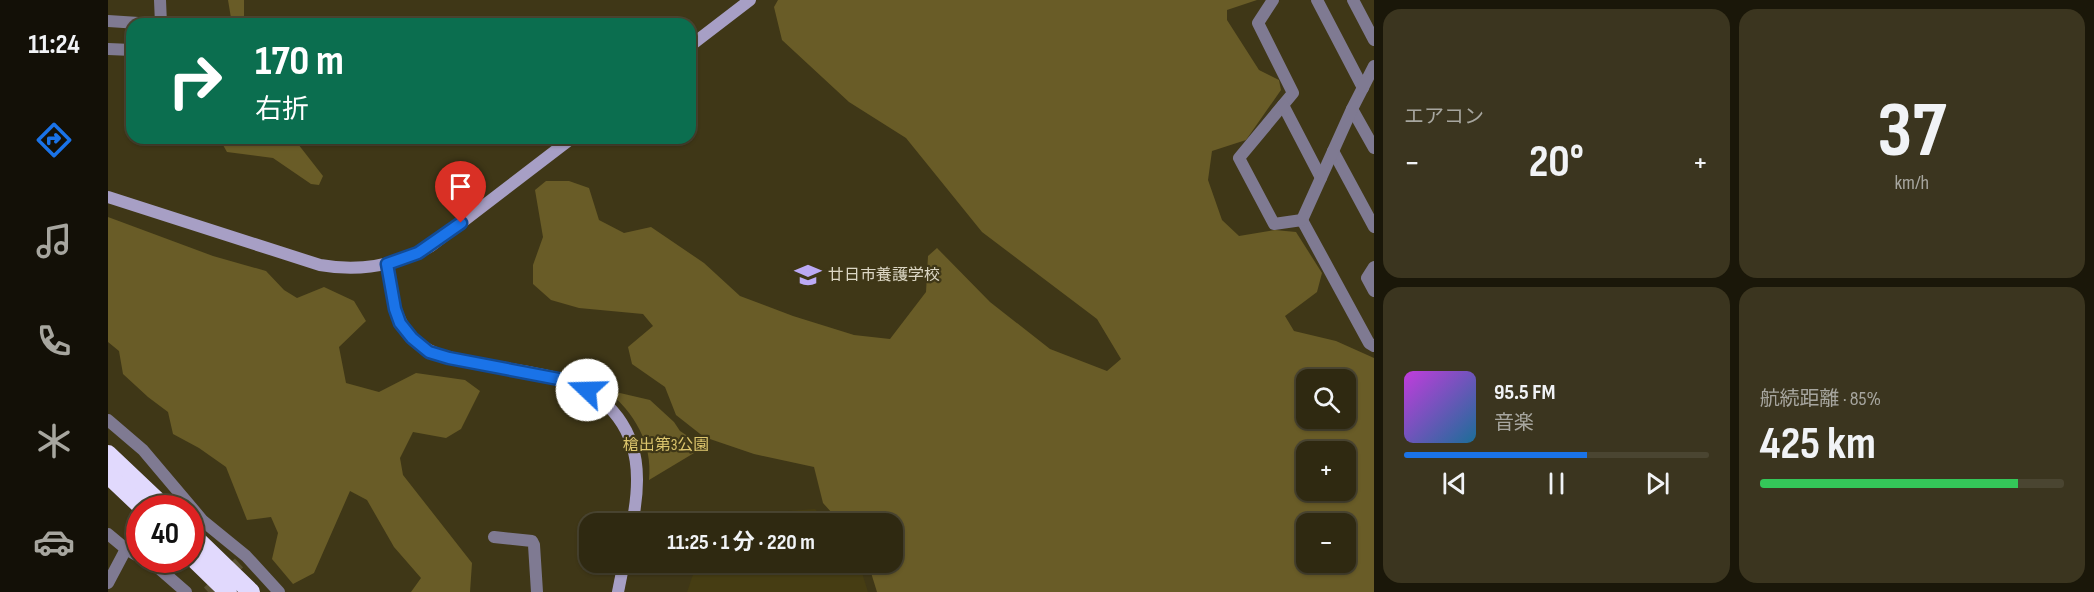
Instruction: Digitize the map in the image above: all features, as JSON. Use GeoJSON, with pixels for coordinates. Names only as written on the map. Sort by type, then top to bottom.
{"type":"FeatureCollection","features":[{"type":"Feature","properties":{"kind":"highway"},"geometry":{"type":"LineString","coordinates":[[108,454],[151,495]]}},
{"type":"Feature","properties":{"kind":"highway"},"geometry":{"type":"LineString","coordinates":[[108,475],[129,495]]}},
{"type":"Feature","properties":{"kind":"highway"},"geometry":{"type":"LineString","coordinates":[[204,547],[251,592]]}},
{"type":"Feature","properties":{"kind":"highway"},"geometry":{"type":"LineString","coordinates":[[204,569],[228,592]]}},
{"type":"Feature","properties":{"kind":"street"},"geometry":{"type":"LineString","coordinates":[[160,0],[161,18]]}},
{"type":"Feature","properties":{"kind":"street"},"geometry":{"type":"LineString","coordinates":[[696,41],[750,0]]}},
{"type":"Feature","properties":{"kind":"street"},"geometry":{"type":"LineString","coordinates":[[1273,0],[1258,23],[1293,93],[1239,158],[1274,224],[1302,220]]}},
{"type":"Feature","properties":{"kind":"street"},"geometry":{"type":"LineString","coordinates":[[1302,220],[1352,109],[1370,77],[1317,0]]}},
{"type":"Feature","properties":{"kind":"street"},"geometry":{"type":"LineString","coordinates":[[1353,0],[1374,40]]}},
{"type":"Feature","properties":{"kind":"street"},"geometry":{"type":"LineString","coordinates":[[108,21],[126,22]]}},
{"type":"Feature","properties":{"kind":"street"},"geometry":{"type":"LineString","coordinates":[[108,49],[126,50]]}},
{"type":"Feature","properties":{"kind":"street"},"geometry":{"type":"LineString","coordinates":[[1283,105],[1321,177]]}},
{"type":"Feature","properties":{"kind":"street"},"geometry":{"type":"LineString","coordinates":[[1352,109],[1374,148]]}},
{"type":"Feature","properties":{"kind":"street"},"geometry":{"type":"LineString","coordinates":[[108,197],[320,265],[348,268],[387,264],[405,259],[431,246],[564,144]]}},
{"type":"Feature","properties":{"kind":"street"},"geometry":{"type":"LineString","coordinates":[[1333,151],[1374,227]]}},
{"type":"Feature","properties":{"kind":"street"},"geometry":{"type":"LineString","coordinates":[[1302,220],[1369,343],[1374,346]]}},
{"type":"Feature","properties":{"kind":"street"},"geometry":{"type":"LineString","coordinates":[[387,264],[395,309],[400,323],[412,338],[429,352],[449,358],[569,381],[602,400],[617,415],[634,448],[638,465],[634,513]]}},
{"type":"Feature","properties":{"kind":"street"},"geometry":{"type":"LineString","coordinates":[[1374,267],[1367,278],[1374,291]]}},
{"type":"Feature","properties":{"kind":"street"},"geometry":{"type":"LineString","coordinates":[[108,420],[143,450],[203,521],[279,592]]}},
{"type":"Feature","properties":{"kind":"street"},"geometry":{"type":"LineString","coordinates":[[108,534],[126,549],[108,583]]}},
{"type":"Feature","properties":{"kind":"street"},"geometry":{"type":"LineString","coordinates":[[494,537],[532,541],[537,592]]}},
{"type":"Feature","properties":{"kind":"street"},"geometry":{"type":"LineString","coordinates":[[164,573],[186,592]]}},
{"type":"Feature","properties":{"kind":"street"},"geometry":{"type":"LineString","coordinates":[[618,592],[622,573]]}},
{"type":"Feature","properties":{"kind":"shaded area"},"geometry":{"type":"Polygon","coordinates":[[[815,509],[819,513],[761,513],[815,509]]]}},
{"type":"Feature","properties":{"kind":"shaded area"},"geometry":{"type":"Polygon","coordinates":[[[694,573],[862,573],[868,592],[687,592],[694,573]]]}},
{"type":"Feature","properties":{"kind":"green space"},"geometry":{"type":"Polygon","coordinates":[[[228,0],[244,0],[244,18],[231,18],[228,0]]]}},
{"type":"Feature","properties":{"kind":"green space"},"geometry":{"type":"Polygon","coordinates":[[[778,0],[1257,0],[1227,10],[1227,20],[1259,70],[1279,80],[1281,90],[1246,140],[1212,151],[1208,180],[1222,220],[1239,236],[1275,230],[1296,232],[1322,273],[1317,292],[1285,316],[1294,331],[1336,341],[1374,358],[1374,592],[877,592],[871,573],[903,573],[903,513],[832,513],[823,503],[814,467],[754,454],[704,437],[676,415],[665,387],[632,364],[628,347],[653,326],[643,314],[579,308],[551,300],[533,284],[533,265],[543,237],[535,190],[546,181],[569,181],[589,188],[599,220],[624,233],[651,227],[704,263],[740,296],[793,316],[854,335],[890,339],[926,292],[928,256],[937,248],[990,302],[1050,349],[1107,371],[1121,359],[1097,319],[982,232],[906,138],[849,102],[782,40],[774,7],[778,0]]]}},
{"type":"Feature","properties":{"kind":"green space"},"geometry":{"type":"Polygon","coordinates":[[[222,144],[298,144],[323,176],[319,185],[311,184],[273,158],[227,152],[222,144]]]}},
{"type":"Feature","properties":{"kind":"green space"},"geometry":{"type":"Polygon","coordinates":[[[108,217],[213,256],[266,271],[284,290],[297,298],[324,287],[354,301],[366,321],[339,347],[346,383],[379,392],[416,373],[465,380],[480,391],[461,429],[446,438],[413,432],[400,458],[403,475],[472,563],[470,592],[411,592],[421,578],[394,547],[367,500],[350,491],[314,573],[293,584],[272,559],[278,533],[271,517],[247,520],[226,467],[199,448],[173,434],[168,412],[123,374],[119,351],[108,342],[108,217]]]}},
{"type":"Feature","properties":{"kind":"green space","name":"槍出第3公園"},"geometry":{"type":"Polygon","coordinates":[[[607,390],[650,400],[674,422],[680,431],[704,447],[649,480],[648,454],[640,430],[626,409],[607,390]]]}},
{"type":"Feature","properties":{"kind":"tunnel"},"geometry":{"type":"LineString","coordinates":[[208,592],[239,563]]}},
{"type":"Feature","properties":{"kind":"place","name":"廿日市養護学校"},"geometry":{"type":"Point","coordinates":[808,275]}},
{"type":"Feature","properties":{"kind":"route"},"geometry":{"type":"LineString","coordinates":[[461,223],[431,246],[405,259],[387,264],[390,289],[400,323],[412,338],[429,352],[449,358],[569,381],[587,390]]}}]}
